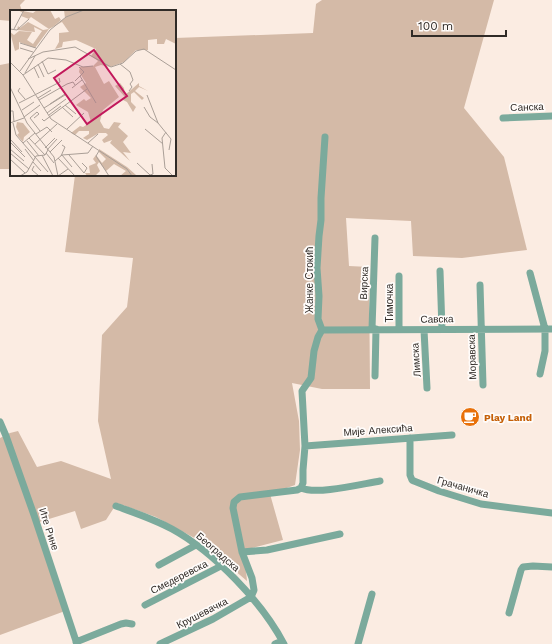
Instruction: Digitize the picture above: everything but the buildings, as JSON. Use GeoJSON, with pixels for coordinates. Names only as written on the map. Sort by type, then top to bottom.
{"type":"FeatureCollection","features":[{"type":"Feature","properties":{"kind":"street","name":"Санска"},"geometry":{"type":"LineString","coordinates":[[502,118],[552,116]]}},
{"type":"Feature","properties":{"kind":"street","name":"Жанке Стокић"},"geometry":{"type":"LineString","coordinates":[[322,330],[318,319],[319,292],[317,268],[321,220],[324,137]]}},
{"type":"Feature","properties":{"kind":"street","name":"Вирска"},"geometry":{"type":"LineString","coordinates":[[375,238],[375,376]]}},
{"type":"Feature","properties":{"kind":"street"},"geometry":{"type":"LineString","coordinates":[[440,271],[442,329]]}},
{"type":"Feature","properties":{"kind":"street"},"geometry":{"type":"LineString","coordinates":[[530,273],[549,329],[540,374]]}},
{"type":"Feature","properties":{"kind":"street","name":"Тимочка"},"geometry":{"type":"LineString","coordinates":[[399,329],[400,276]]}},
{"type":"Feature","properties":{"kind":"street","name":"Моравска"},"geometry":{"type":"LineString","coordinates":[[480,285],[483,385]]}},
{"type":"Feature","properties":{"kind":"street","name":"Савска"},"geometry":{"type":"LineString","coordinates":[[322,330],[549,329]]}},
{"type":"Feature","properties":{"kind":"street"},"geometry":{"type":"LineString","coordinates":[[301,488],[303,483],[302,470],[305,446],[302,391],[311,378],[314,351],[322,330]]}},
{"type":"Feature","properties":{"kind":"street","name":"Лимска"},"geometry":{"type":"LineString","coordinates":[[424,330],[428,388]]}},
{"type":"Feature","properties":{"kind":"street","name":"Ите Рине"},"geometry":{"type":"LineString","coordinates":[[0,422],[34,515],[76,643]]}},
{"type":"Feature","properties":{"kind":"street","name":"Мије Алексића"},"geometry":{"type":"LineString","coordinates":[[305,446],[452,435]]}},
{"type":"Feature","properties":{"kind":"street","name":"Грачаничка"},"geometry":{"type":"LineString","coordinates":[[410,438],[410,475],[414,481],[439,491],[481,504],[552,513]]}},
{"type":"Feature","properties":{"kind":"street"},"geometry":{"type":"LineString","coordinates":[[251,597],[254,592],[253,584],[242,552],[233,508],[236,500],[240,497],[297,490],[301,488],[306,490],[332,489],[380,481]]}},
{"type":"Feature","properties":{"kind":"street","name":"Београдска"},"geometry":{"type":"LineString","coordinates":[[116,506],[156,521],[182,535],[196,545],[221,566],[251,597],[276,630],[283,642]]}},
{"type":"Feature","properties":{"kind":"street"},"geometry":{"type":"LineString","coordinates":[[242,552],[267,550],[340,534]]}},
{"type":"Feature","properties":{"kind":"street"},"geometry":{"type":"LineString","coordinates":[[159,565],[196,545]]}},
{"type":"Feature","properties":{"kind":"street","name":"Смедеревска"},"geometry":{"type":"LineString","coordinates":[[145,605],[221,566]]}},
{"type":"Feature","properties":{"kind":"street"},"geometry":{"type":"LineString","coordinates":[[509,613],[523,567],[552,567]]}},
{"type":"Feature","properties":{"kind":"street"},"geometry":{"type":"LineString","coordinates":[[358,644],[372,594]]}},
{"type":"Feature","properties":{"kind":"street","name":"Крушевачка"},"geometry":{"type":"LineString","coordinates":[[160,644],[213,619],[251,597]]}},
{"type":"Feature","properties":{"kind":"street"},"geometry":{"type":"LineString","coordinates":[[76,643],[121,624],[132,624]]}},
{"type":"Feature","properties":{"kind":"street"},"geometry":{"type":"LineString","coordinates":[[275,644],[283,642]]}},
{"type":"Feature","properties":{"kind":"shaded area"},"geometry":{"type":"Polygon","coordinates":[[[0,0],[25,0],[20,5],[22,10],[10,10],[10,21],[0,20],[0,0]]]}},
{"type":"Feature","properties":{"kind":"shaded area"},"geometry":{"type":"Polygon","coordinates":[[[322,0],[494,0],[464,108],[504,157],[527,250],[462,258],[413,256],[411,221],[346,218],[349,266],[369,267],[370,389],[322,389],[292,383],[299,421],[300,450],[295,485],[270,494],[283,540],[244,550],[247,581],[200,541],[156,517],[117,503],[106,520],[81,529],[75,511],[36,523],[65,611],[0,635],[0,438],[18,431],[37,467],[61,461],[111,479],[98,421],[102,335],[127,307],[133,258],[65,252],[75,176],[176,176],[176,38],[313,33],[316,4],[322,0]]]}},
{"type":"Feature","properties":{"kind":"shaded area"},"geometry":{"type":"Polygon","coordinates":[[[10,63],[10,169],[0,169],[0,65],[10,63]]]}},
{"type":"Feature","properties":{"kind":"place","name":"Play Land"},"geometry":{"type":"Point","coordinates":[470,417]}}]}
